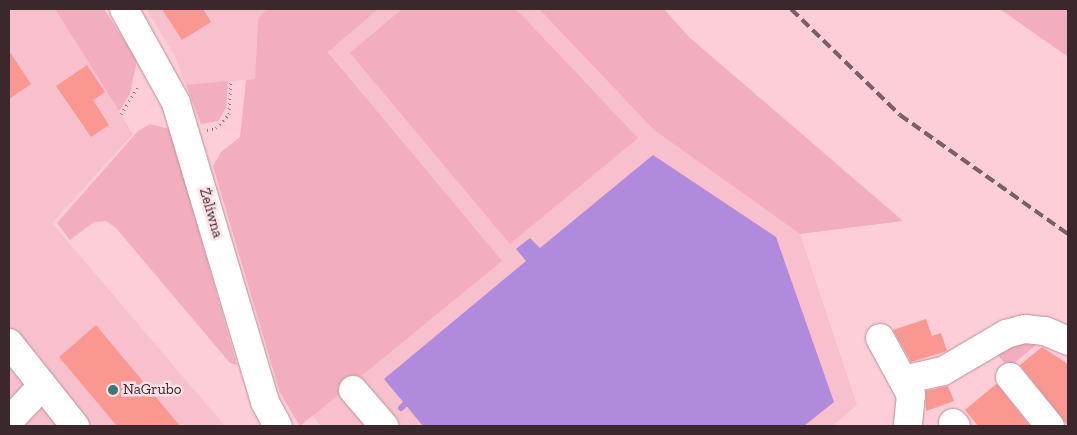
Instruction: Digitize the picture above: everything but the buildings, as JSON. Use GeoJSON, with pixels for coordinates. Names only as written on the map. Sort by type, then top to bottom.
{"type":"FeatureCollection","features":[{"type":"Feature","properties":{"kind":"street","name":"Żeliwna"},"geometry":{"type":"LineString","coordinates":[[124,9],[176,103],[265,402],[278,426]]}},
{"type":"Feature","properties":{"kind":"street"},"geometry":{"type":"LineString","coordinates":[[903,380],[944,370],[1006,334],[1025,329],[1045,331],[1068,341]]}},
{"type":"Feature","properties":{"kind":"street"},"geometry":{"type":"LineString","coordinates":[[880,338],[903,380],[912,406],[908,426]]}},
{"type":"Feature","properties":{"kind":"street"},"geometry":{"type":"LineString","coordinates":[[9,343],[38,376],[41,387],[75,426]]}},
{"type":"Feature","properties":{"kind":"street"},"geometry":{"type":"LineString","coordinates":[[1010,377],[1050,426]]}},
{"type":"Feature","properties":{"kind":"street"},"geometry":{"type":"LineString","coordinates":[[9,421],[41,387]]}},
{"type":"Feature","properties":{"kind":"street"},"geometry":{"type":"LineString","coordinates":[[353,390],[384,426]]}},
{"type":"Feature","properties":{"kind":"shaded area"},"geometry":{"type":"Polygon","coordinates":[[[9,9],[55,9],[133,134],[52,223],[225,426],[9,426],[9,9]]]}},
{"type":"Feature","properties":{"kind":"shaded area"},"geometry":{"type":"Polygon","coordinates":[[[55,9],[104,9],[137,60],[130,94],[119,111],[55,9]]]}},
{"type":"Feature","properties":{"kind":"shaded area"},"geometry":{"type":"Polygon","coordinates":[[[146,9],[267,9],[258,18],[255,79],[186,85],[175,56],[146,9]]]}},
{"type":"Feature","properties":{"kind":"shaded area"},"geometry":{"type":"Polygon","coordinates":[[[267,9],[378,9],[328,52],[502,261],[300,426],[280,393],[213,166],[221,152],[240,137],[246,80],[255,79],[258,18],[267,9]]]}},
{"type":"Feature","properties":{"kind":"shaded area"},"geometry":{"type":"Polygon","coordinates":[[[378,9],[539,9],[654,130],[800,234],[857,405],[832,426],[321,426],[312,415],[501,261],[328,51],[378,9]]]}},
{"type":"Feature","properties":{"kind":"shaded area"},"geometry":{"type":"Polygon","coordinates":[[[402,9],[516,9],[638,138],[510,244],[350,53],[402,9]]]}},
{"type":"Feature","properties":{"kind":"shaded area"},"geometry":{"type":"Polygon","coordinates":[[[539,9],[664,9],[689,37],[903,221],[800,234],[654,130],[539,9]]]}},
{"type":"Feature","properties":{"kind":"shaded area"},"geometry":{"type":"Polygon","coordinates":[[[1000,9],[1068,9],[1068,57],[1000,9]]]}},
{"type":"Feature","properties":{"kind":"shaded area"},"geometry":{"type":"Polygon","coordinates":[[[228,81],[226,108],[218,121],[201,124],[186,85],[228,81]]]}},
{"type":"Feature","properties":{"kind":"shaded area"},"geometry":{"type":"Polygon","coordinates":[[[150,124],[170,129],[237,365],[230,363],[116,228],[106,221],[94,222],[70,240],[57,223],[138,131],[150,124]]]}},
{"type":"Feature","properties":{"kind":"shaded area"},"geometry":{"type":"Polygon","coordinates":[[[653,155],[776,237],[834,402],[804,426],[423,426],[384,379],[526,261],[516,249],[530,238],[540,248],[653,155]]]}},
{"type":"Feature","properties":{"kind":"shaded area"},"geometry":{"type":"Polygon","coordinates":[[[1046,337],[1008,368],[992,347],[1046,337]]]}},
{"type":"Feature","properties":{"kind":"waterway"},"geometry":{"type":"LineString","coordinates":[[401,408],[405,404]]}},
{"type":"Feature","properties":{"kind":"railway"},"geometry":{"type":"LineString","coordinates":[[791,9],[900,115],[1068,234]]}},
{"type":"Feature","properties":{"kind":"place","name":"NaGrubo"},"geometry":{"type":"Point","coordinates":[113,390]}}]}
